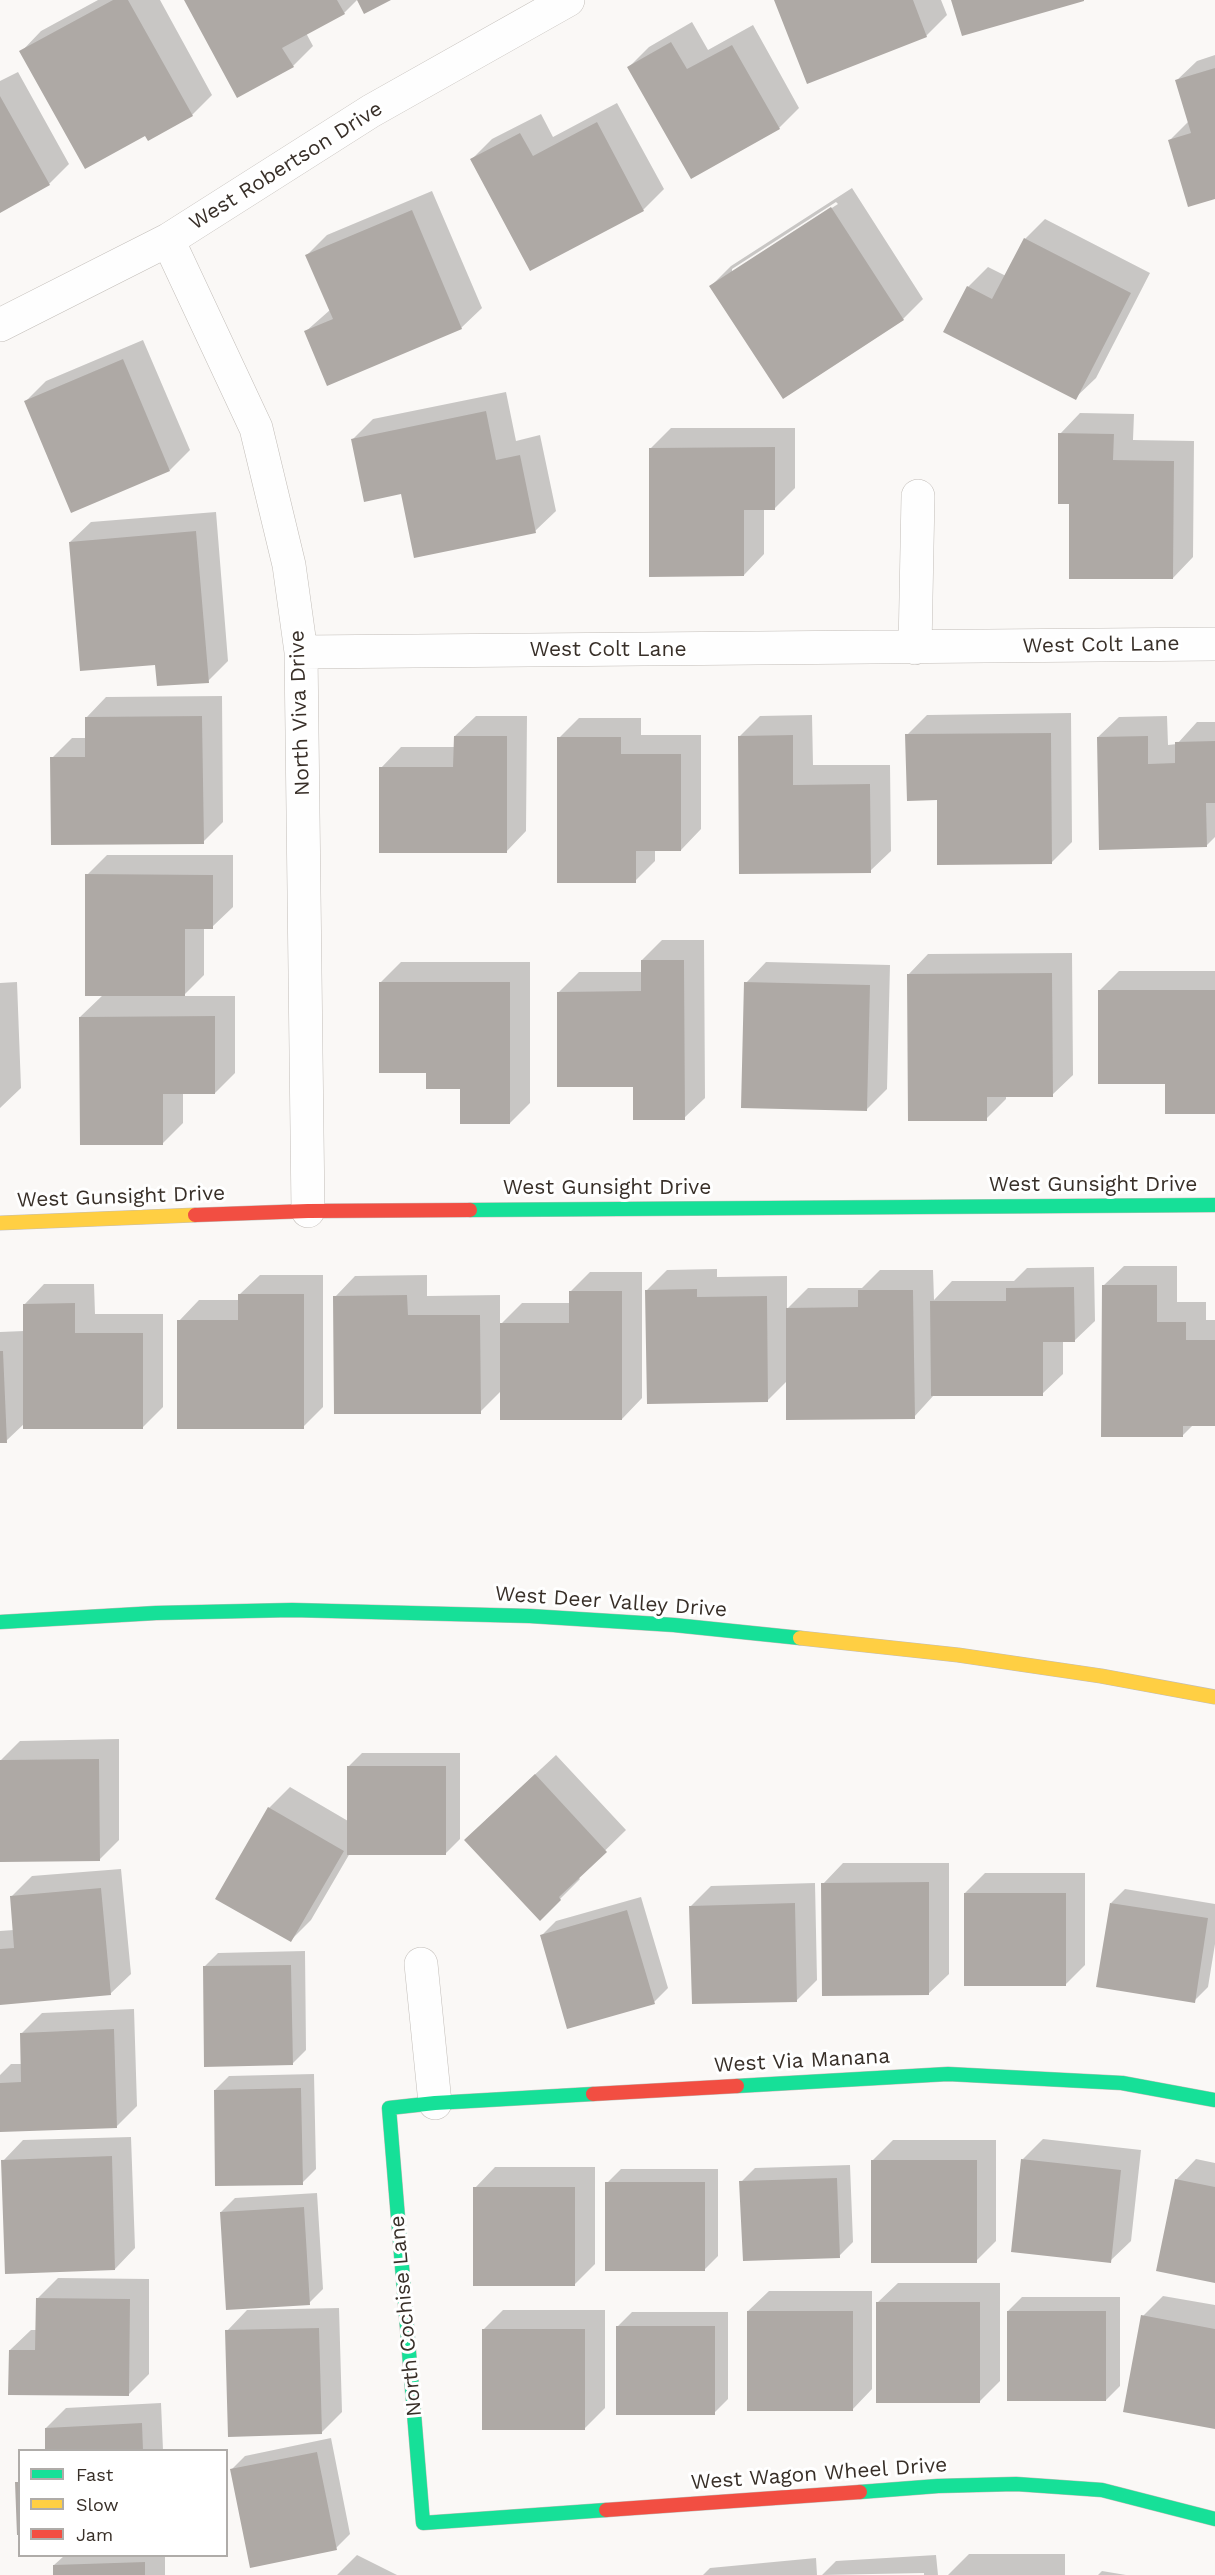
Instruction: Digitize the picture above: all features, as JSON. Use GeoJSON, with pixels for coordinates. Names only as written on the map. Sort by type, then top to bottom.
{"type":"FeatureCollection","features":[{"type":"Feature","properties":{"kind":"street","name":"West Robertson Drive"},"geometry":{"type":"LineString","coordinates":[[0,325],[168,240],[371,111],[568,0]]}},
{"type":"Feature","properties":{"kind":"street","name":"North Viva Drive"},"geometry":{"type":"LineString","coordinates":[[168,240],[256,428],[289,565],[301,652],[308,1210]]}},
{"type":"Feature","properties":{"kind":"street"},"geometry":{"type":"LineString","coordinates":[[915,648],[918,496]]}},
{"type":"Feature","properties":{"kind":"street","name":"West Colt Lane"},"geometry":{"type":"LineString","coordinates":[[301,652],[1215,644]]}},
{"type":"Feature","properties":{"kind":"street","name":"West Gunsight Drive"},"geometry":{"type":"LineString","coordinates":[[0,1223],[308,1210],[1215,1205]]}},
{"type":"Feature","properties":{"kind":"street","name":"West Deer Valley Drive"},"geometry":{"type":"LineString","coordinates":[[0,1622],[156,1614],[292,1611],[484,1615],[674,1625],[958,1655],[1101,1676],[1215,1697]]}},
{"type":"Feature","properties":{"kind":"street"},"geometry":{"type":"LineString","coordinates":[[421,1964],[435,2103]]}},
{"type":"Feature","properties":{"kind":"street","name":"West Via Manana"},"geometry":{"type":"LineString","coordinates":[[390,2108],[435,2103],[948,2074],[1122,2083],[1215,2100]]}},
{"type":"Feature","properties":{"kind":"street","name":"North Cochise Lane"},"geometry":{"type":"LineString","coordinates":[[390,2108],[423,2523]]}},
{"type":"Feature","properties":{"kind":"street","name":"West Wagon Wheel Drive"},"geometry":{"type":"LineString","coordinates":[[423,2523],[938,2486],[1016,2484],[1102,2490],[1215,2519]]}},
{"type":"Feature","properties":{"kind":"building"},"geometry":{"type":"Polygon","coordinates":[[[113,0],[128,0],[193,116],[148,141],[145,136],[85,169],[19,51],[113,0]]]}},
{"type":"Feature","properties":{"kind":"building"},"geometry":{"type":"Polygon","coordinates":[[[184,0],[337,0],[345,14],[282,48],[294,67],[237,98],[184,0]]]}},
{"type":"Feature","properties":{"kind":"building"},"geometry":{"type":"Polygon","coordinates":[[[357,0],[391,0],[364,14],[357,0]]]}},
{"type":"Feature","properties":{"kind":"building"},"geometry":{"type":"Polygon","coordinates":[[[774,0],[913,0],[927,37],[807,84],[774,0]]]}},
{"type":"Feature","properties":{"kind":"building"},"geometry":{"type":"Polygon","coordinates":[[[951,0],[1084,0],[1084,1],[962,36],[951,0]]]}},
{"type":"Feature","properties":{"kind":"building"},"geometry":{"type":"Polygon","coordinates":[[[671,42],[687,69],[732,45],[780,129],[691,179],[627,67],[671,42]]]}},
{"type":"Feature","properties":{"kind":"building"},"geometry":{"type":"Polygon","coordinates":[[[1215,68],[1215,199],[1188,207],[1168,140],[1191,133],[1175,80],[1215,68]]]}},
{"type":"Feature","properties":{"kind":"building"},"geometry":{"type":"Polygon","coordinates":[[[0,96],[50,185],[0,213],[0,96]]]}},
{"type":"Feature","properties":{"kind":"building"},"geometry":{"type":"Polygon","coordinates":[[[597,122],[644,211],[530,271],[470,159],[520,133],[533,156],[597,122]]]}},
{"type":"Feature","properties":{"kind":"building"},"geometry":{"type":"Polygon","coordinates":[[[831,207],[904,320],[783,399],[709,286],[831,207]]]}},
{"type":"Feature","properties":{"kind":"building"},"geometry":{"type":"Polygon","coordinates":[[[412,210],[462,329],[327,386],[304,331],[333,319],[305,255],[412,210]]]}},
{"type":"Feature","properties":{"kind":"building"},"geometry":{"type":"Polygon","coordinates":[[[1024,238],[1131,293],[1076,400],[943,332],[967,286],[992,299],[1024,238]]]}},
{"type":"Feature","properties":{"kind":"building"},"geometry":{"type":"Polygon","coordinates":[[[123,359],[170,471],[71,513],[24,401],[123,359]]]}},
{"type":"Feature","properties":{"kind":"building"},"geometry":{"type":"Polygon","coordinates":[[[486,411],[496,460],[520,455],[536,533],[414,558],[401,494],[364,502],[351,439],[486,411]]]}},
{"type":"Feature","properties":{"kind":"building"},"geometry":{"type":"Polygon","coordinates":[[[1058,433],[1114,434],[1113,460],[1174,461],[1173,579],[1069,579],[1069,504],[1058,504],[1058,433]]]}},
{"type":"Feature","properties":{"kind":"building"},"geometry":{"type":"Polygon","coordinates":[[[775,447],[775,510],[744,510],[744,576],[649,577],[649,448],[775,447]]]}},
{"type":"Feature","properties":{"kind":"building"},"geometry":{"type":"Polygon","coordinates":[[[196,531],[209,683],[157,686],[155,665],[80,671],[69,542],[196,531]]]}},
{"type":"Feature","properties":{"kind":"building"},"geometry":{"type":"Polygon","coordinates":[[[202,716],[204,844],[51,845],[50,757],[85,757],[85,717],[202,716]]]}},
{"type":"Feature","properties":{"kind":"building"},"geometry":{"type":"Polygon","coordinates":[[[1051,733],[1052,864],[937,865],[937,800],[907,801],[905,734],[1051,733]]]}},
{"type":"Feature","properties":{"kind":"building"},"geometry":{"type":"Polygon","coordinates":[[[793,735],[793,785],[870,784],[871,873],[739,874],[738,736],[793,735]]]}},
{"type":"Feature","properties":{"kind":"building"},"geometry":{"type":"Polygon","coordinates":[[[454,736],[507,736],[507,853],[379,853],[379,767],[453,767],[454,736]]]}},
{"type":"Feature","properties":{"kind":"building"},"geometry":{"type":"Polygon","coordinates":[[[1148,736],[1148,764],[1175,763],[1175,742],[1215,741],[1215,803],[1206,803],[1207,847],[1099,850],[1097,737],[1148,736]]]}},
{"type":"Feature","properties":{"kind":"building"},"geometry":{"type":"Polygon","coordinates":[[[557,737],[621,737],[621,754],[681,754],[681,851],[636,851],[636,883],[557,883],[557,737]]]}},
{"type":"Feature","properties":{"kind":"building"},"geometry":{"type":"Polygon","coordinates":[[[85,874],[213,875],[213,929],[185,929],[185,996],[85,996],[85,874]]]}},
{"type":"Feature","properties":{"kind":"building"},"geometry":{"type":"Polygon","coordinates":[[[641,960],[684,960],[685,1120],[633,1120],[633,1087],[557,1087],[557,992],[641,991],[641,960]]]}},
{"type":"Feature","properties":{"kind":"building"},"geometry":{"type":"Polygon","coordinates":[[[1052,973],[1053,1097],[987,1097],[987,1121],[908,1121],[907,974],[1052,973]]]}},
{"type":"Feature","properties":{"kind":"building"},"geometry":{"type":"Polygon","coordinates":[[[379,982],[510,982],[510,1124],[460,1124],[460,1089],[426,1089],[426,1073],[379,1073],[379,982]]]}},
{"type":"Feature","properties":{"kind":"building"},"geometry":{"type":"Polygon","coordinates":[[[744,982],[870,985],[867,1111],[741,1108],[744,982]]]}},
{"type":"Feature","properties":{"kind":"building"},"geometry":{"type":"Polygon","coordinates":[[[1098,990],[1215,990],[1215,1114],[1165,1114],[1165,1084],[1098,1084],[1098,990]]]}},
{"type":"Feature","properties":{"kind":"building"},"geometry":{"type":"Polygon","coordinates":[[[215,1016],[215,1094],[163,1094],[163,1145],[80,1145],[79,1017],[215,1016]]]}},
{"type":"Feature","properties":{"kind":"building"},"geometry":{"type":"Polygon","coordinates":[[[1102,1285],[1157,1285],[1157,1322],[1186,1322],[1186,1340],[1215,1340],[1215,1426],[1183,1426],[1183,1437],[1101,1437],[1102,1285]]]}},
{"type":"Feature","properties":{"kind":"building"},"geometry":{"type":"Polygon","coordinates":[[[1074,1287],[1075,1342],[1043,1342],[1043,1396],[931,1396],[930,1301],[1006,1301],[1006,1288],[1074,1287]]]}},
{"type":"Feature","properties":{"kind":"building"},"geometry":{"type":"Polygon","coordinates":[[[697,1289],[697,1297],[767,1296],[768,1402],[647,1404],[645,1290],[697,1289]]]}},
{"type":"Feature","properties":{"kind":"building"},"geometry":{"type":"Polygon","coordinates":[[[858,1290],[913,1290],[915,1419],[786,1420],[786,1308],[858,1307],[858,1290]]]}},
{"type":"Feature","properties":{"kind":"building"},"geometry":{"type":"Polygon","coordinates":[[[569,1291],[622,1291],[622,1420],[500,1420],[500,1323],[569,1323],[569,1291]]]}},
{"type":"Feature","properties":{"kind":"building"},"geometry":{"type":"Polygon","coordinates":[[[238,1294],[304,1294],[304,1429],[177,1429],[177,1320],[238,1320],[238,1294]]]}},
{"type":"Feature","properties":{"kind":"building"},"geometry":{"type":"Polygon","coordinates":[[[407,1295],[408,1315],[480,1315],[481,1414],[334,1414],[333,1296],[407,1295]]]}},
{"type":"Feature","properties":{"kind":"building"},"geometry":{"type":"Polygon","coordinates":[[[75,1303],[75,1333],[143,1333],[143,1429],[23,1429],[23,1304],[75,1303]]]}},
{"type":"Feature","properties":{"kind":"building"},"geometry":{"type":"Polygon","coordinates":[[[0,1351],[3,1351],[7,1443],[0,1443],[0,1351]]]}},
{"type":"Feature","properties":{"kind":"building"},"geometry":{"type":"Polygon","coordinates":[[[99,1759],[100,1861],[0,1862],[0,1760],[99,1759]]]}},
{"type":"Feature","properties":{"kind":"building"},"geometry":{"type":"Polygon","coordinates":[[[347,1766],[446,1766],[446,1855],[347,1855],[347,1766]]]}},
{"type":"Feature","properties":{"kind":"building"},"geometry":{"type":"Polygon","coordinates":[[[535,1774],[607,1852],[559,1897],[561,1900],[540,1921],[464,1840],[535,1774]]]}},
{"type":"Feature","properties":{"kind":"building"},"geometry":{"type":"Polygon","coordinates":[[[268,1807],[344,1851],[291,1942],[215,1899],[268,1807]]]}},
{"type":"Feature","properties":{"kind":"building"},"geometry":{"type":"Polygon","coordinates":[[[929,1882],[929,1995],[822,1996],[821,1883],[929,1882]]]}},
{"type":"Feature","properties":{"kind":"building"},"geometry":{"type":"Polygon","coordinates":[[[101,1888],[111,1995],[0,2005],[0,1949],[14,1948],[10,1896],[101,1888]]]}},
{"type":"Feature","properties":{"kind":"building"},"geometry":{"type":"Polygon","coordinates":[[[964,1893],[1066,1893],[1066,1986],[964,1986],[964,1893]]]}},
{"type":"Feature","properties":{"kind":"building"},"geometry":{"type":"Polygon","coordinates":[[[795,1903],[797,2002],[692,2004],[689,1906],[795,1903]]]}},
{"type":"Feature","properties":{"kind":"building"},"geometry":{"type":"Polygon","coordinates":[[[1110,1903],[1208,1918],[1195,2003],[1096,1987],[1110,1903]]]}},
{"type":"Feature","properties":{"kind":"building"},"geometry":{"type":"Polygon","coordinates":[[[627,1910],[655,2004],[567,2029],[540,1935],[627,1910]]]}},
{"type":"Feature","properties":{"kind":"building"},"geometry":{"type":"Polygon","coordinates":[[[291,1965],[293,2065],[204,2067],[203,1966],[291,1965]]]}},
{"type":"Feature","properties":{"kind":"building"},"geometry":{"type":"Polygon","coordinates":[[[114,2029],[117,2128],[0,2132],[0,2083],[21,2082],[20,2033],[114,2029]]]}},
{"type":"Feature","properties":{"kind":"building"},"geometry":{"type":"Polygon","coordinates":[[[301,2088],[303,2185],[215,2186],[214,2090],[301,2088]]]}},
{"type":"Feature","properties":{"kind":"building"},"geometry":{"type":"Polygon","coordinates":[[[112,2156],[115,2270],[5,2274],[1,2160],[112,2156]]]}},
{"type":"Feature","properties":{"kind":"building"},"geometry":{"type":"Polygon","coordinates":[[[1021,2159],[1121,2170],[1111,2263],[1011,2252],[1021,2159]]]}},
{"type":"Feature","properties":{"kind":"building"},"geometry":{"type":"Polygon","coordinates":[[[871,2160],[977,2160],[977,2263],[871,2263],[871,2160]]]}},
{"type":"Feature","properties":{"kind":"building"},"geometry":{"type":"Polygon","coordinates":[[[837,2178],[840,2258],[743,2261],[739,2181],[837,2178]]]}},
{"type":"Feature","properties":{"kind":"building"},"geometry":{"type":"Polygon","coordinates":[[[1175,2179],[1215,2187],[1215,2283],[1156,2271],[1175,2179]]]}},
{"type":"Feature","properties":{"kind":"building"},"geometry":{"type":"Polygon","coordinates":[[[605,2182],[705,2182],[705,2271],[605,2271],[605,2182]]]}},
{"type":"Feature","properties":{"kind":"building"},"geometry":{"type":"Polygon","coordinates":[[[473,2187],[575,2187],[575,2286],[473,2286],[473,2187]]]}},
{"type":"Feature","properties":{"kind":"building"},"geometry":{"type":"Polygon","coordinates":[[[304,2207],[310,2305],[226,2310],[220,2212],[304,2207]]]}},
{"type":"Feature","properties":{"kind":"building"},"geometry":{"type":"Polygon","coordinates":[[[36,2298],[130,2299],[129,2396],[8,2395],[9,2350],[35,2350],[36,2298]]]}},
{"type":"Feature","properties":{"kind":"building"},"geometry":{"type":"Polygon","coordinates":[[[876,2302],[980,2302],[980,2403],[876,2403],[876,2302]]]}},
{"type":"Feature","properties":{"kind":"building"},"geometry":{"type":"Polygon","coordinates":[[[747,2311],[853,2311],[853,2411],[747,2411],[747,2311]]]}},
{"type":"Feature","properties":{"kind":"building"},"geometry":{"type":"Polygon","coordinates":[[[1007,2311],[1106,2311],[1106,2401],[1007,2401],[1007,2311]]]}},
{"type":"Feature","properties":{"kind":"building"},"geometry":{"type":"Polygon","coordinates":[[[1141,2315],[1215,2329],[1215,2429],[1123,2412],[1141,2315]]]}},
{"type":"Feature","properties":{"kind":"building"},"geometry":{"type":"Polygon","coordinates":[[[616,2326],[715,2326],[715,2415],[616,2415],[616,2326]]]}},
{"type":"Feature","properties":{"kind":"building"},"geometry":{"type":"Polygon","coordinates":[[[319,2328],[322,2434],[228,2437],[225,2330],[319,2328]]]}},
{"type":"Feature","properties":{"kind":"building"},"geometry":{"type":"Polygon","coordinates":[[[482,2329],[585,2329],[585,2430],[482,2430],[482,2329]]]}},
{"type":"Feature","properties":{"kind":"building"},"geometry":{"type":"Polygon","coordinates":[[[142,2423],[143,2449],[45,2449],[45,2428],[142,2423]]]}},
{"type":"Feature","properties":{"kind":"building"},"geometry":{"type":"Polygon","coordinates":[[[317,2452],[337,2550],[250,2568],[230,2469],[317,2452]]]}},
{"type":"Feature","properties":{"kind":"building"},"geometry":{"type":"Polygon","coordinates":[[[15,2482],[18,2482],[17,2535],[15,2482]]]}},
{"type":"Feature","properties":{"kind":"building"},"geometry":{"type":"Polygon","coordinates":[[[145,2562],[145,2575],[53,2575],[53,2565],[145,2562]]]}},
{"type":"Feature","properties":{"kind":"traffic: fast"},"geometry":{"type":"LineString","coordinates":[[470,1210],[1215,1205]]}},
{"type":"Feature","properties":{"kind":"traffic: fast"},"geometry":{"type":"LineString","coordinates":[[0,1622],[156,1613],[292,1610],[530,1616],[674,1625],[800,1638]]}},
{"type":"Feature","properties":{"kind":"traffic: fast"},"geometry":{"type":"LineString","coordinates":[[737,2086],[948,2074],[1122,2083],[1215,2100]]}},
{"type":"Feature","properties":{"kind":"traffic: fast"},"geometry":{"type":"LineString","coordinates":[[593,2094],[435,2103],[389,2108],[423,2523],[606,2510]]}},
{"type":"Feature","properties":{"kind":"traffic: fast"},"geometry":{"type":"LineString","coordinates":[[860,2492],[938,2486],[1016,2484],[1102,2490],[1215,2519]]}},
{"type":"Feature","properties":{"kind":"traffic: slow"},"geometry":{"type":"LineString","coordinates":[[0,1223],[195,1215]]}},
{"type":"Feature","properties":{"kind":"traffic: slow"},"geometry":{"type":"LineString","coordinates":[[800,1638],[958,1655],[1101,1676],[1215,1697]]}},
{"type":"Feature","properties":{"kind":"traffic: jam"},"geometry":{"type":"LineString","coordinates":[[195,1215],[308,1211],[470,1210]]}},
{"type":"Feature","properties":{"kind":"traffic: jam"},"geometry":{"type":"LineString","coordinates":[[593,2094],[737,2086]]}},
{"type":"Feature","properties":{"kind":"traffic: jam"},"geometry":{"type":"LineString","coordinates":[[606,2510],[860,2492]]}}]}
